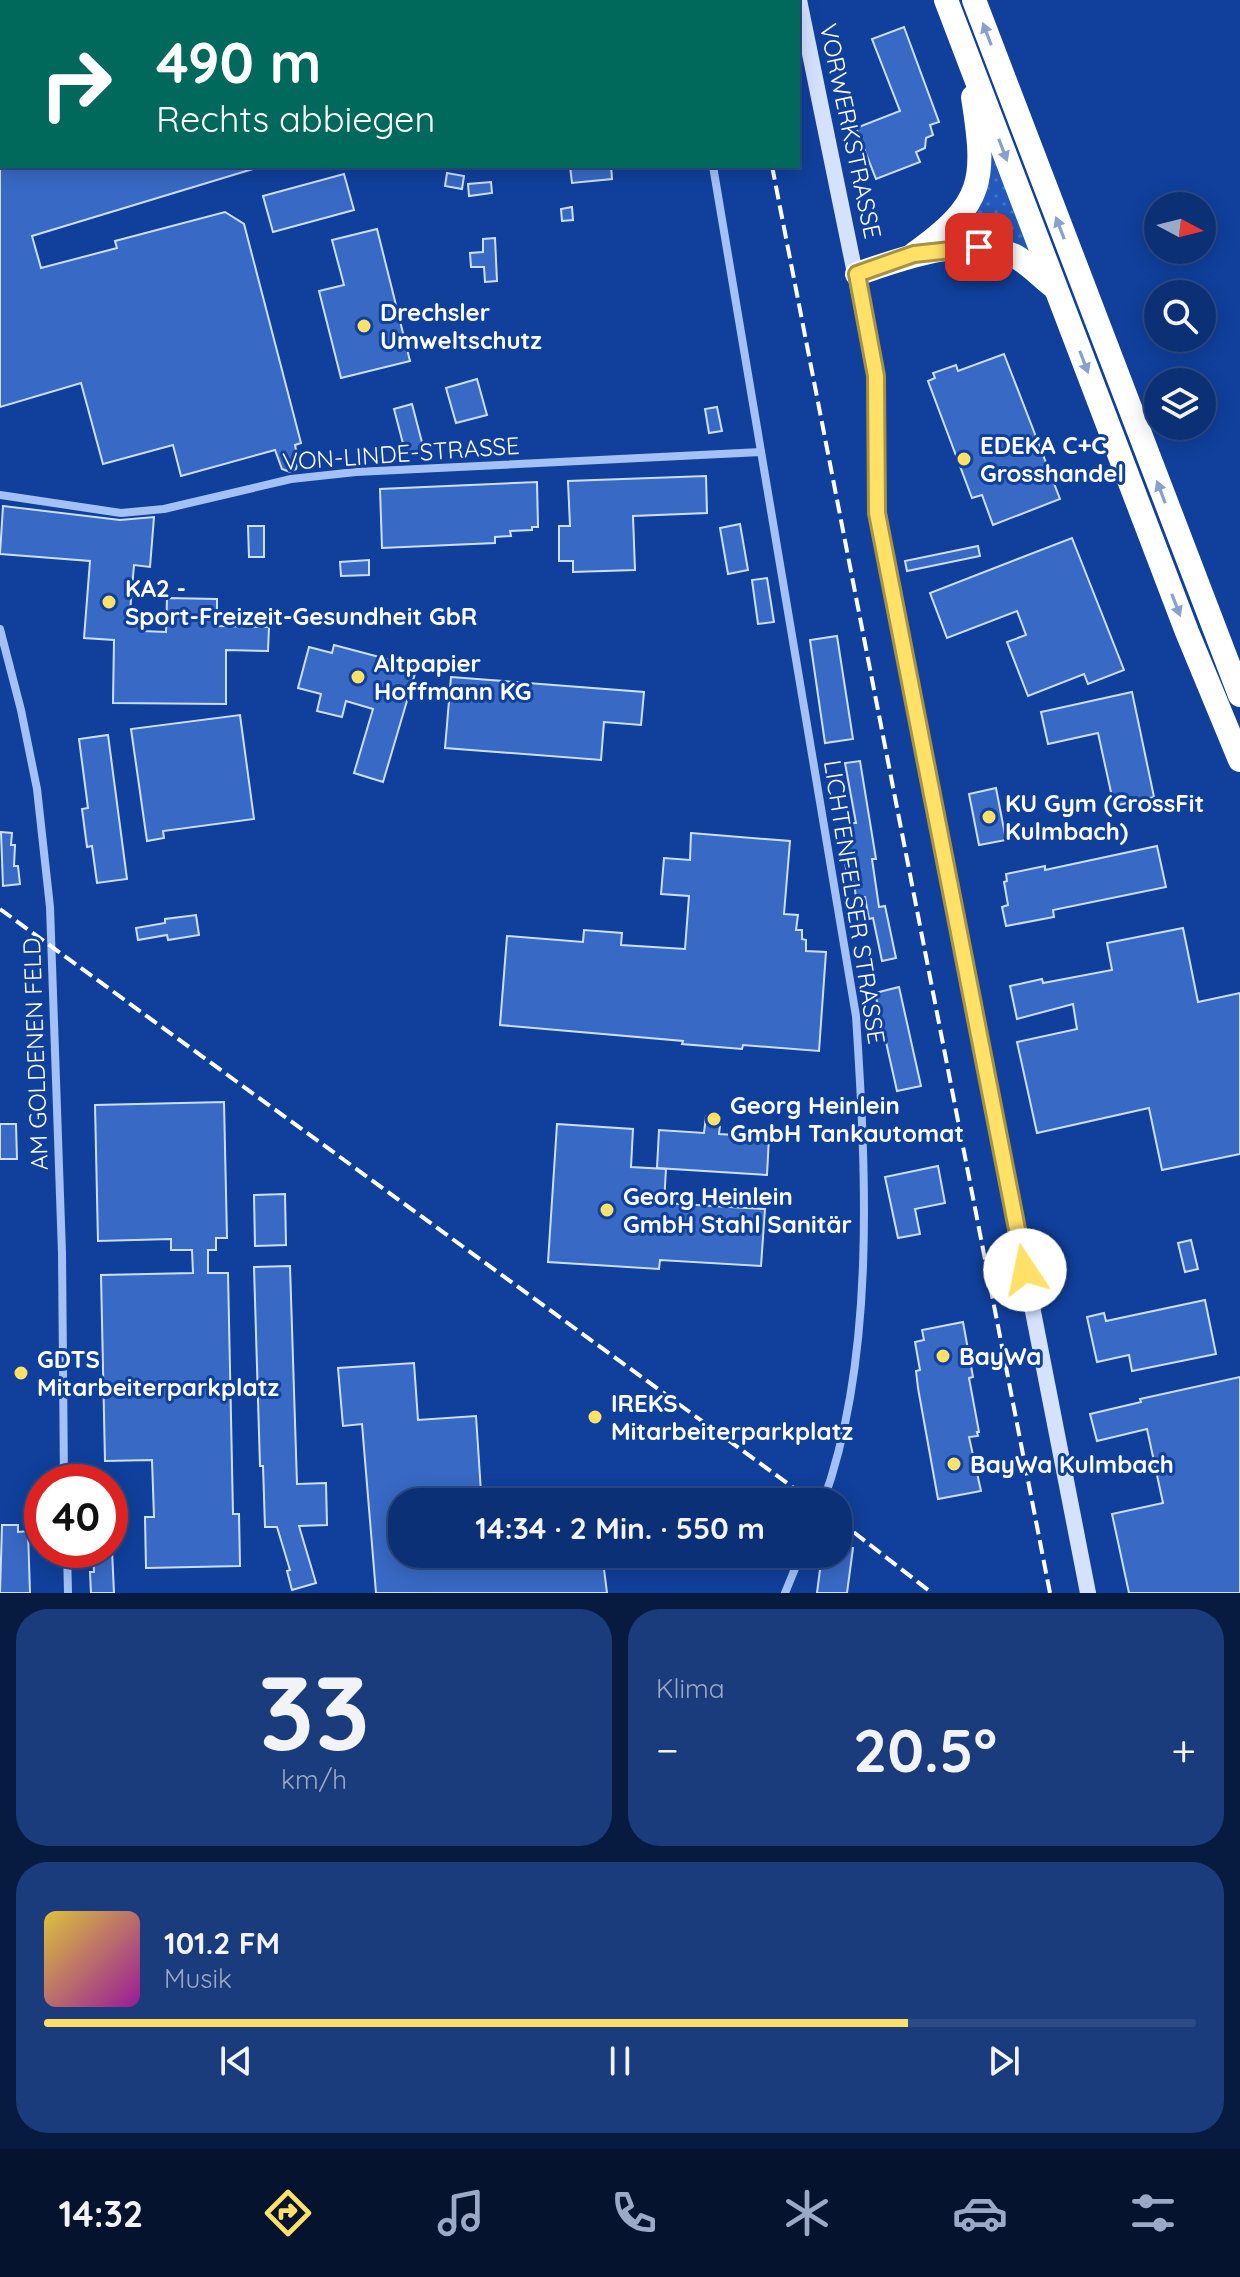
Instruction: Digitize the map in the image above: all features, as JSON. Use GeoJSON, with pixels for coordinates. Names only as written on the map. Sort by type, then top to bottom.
{"type":"FeatureCollection","features":[{"type":"Feature","properties":{"kind":"highway"},"geometry":{"type":"LineString","coordinates":[[946,0],[1187,632],[1240,760]]}},
{"type":"Feature","properties":{"kind":"highway"},"geometry":{"type":"LineString","coordinates":[[974,0],[1240,695]]}},
{"type":"Feature","properties":{"kind":"highway"},"geometry":{"type":"LineString","coordinates":[[914,254],[960,217],[978,180],[980,158],[965,51]]}},
{"type":"Feature","properties":{"kind":"highway"},"geometry":{"type":"LineString","coordinates":[[857,274],[914,254],[979,247],[998,250],[1026,263],[1056,289]]}},
{"type":"Feature","properties":{"kind":"street","name":"VORWERKSTRASSE"},"geometry":{"type":"LineString","coordinates":[[800,5],[876,376],[877,513],[1088,1593]]}},
{"type":"Feature","properties":{"kind":"street","name":"LICHTENFELSER STRASSE"},"geometry":{"type":"LineString","coordinates":[[713,168],[856,1016],[862,1111],[862,1275],[845,1429],[827,1488]]}},
{"type":"Feature","properties":{"kind":"street","name":"VON-LINDE-STRASSE"},"geometry":{"type":"LineString","coordinates":[[0,495],[121,513],[164,509],[291,479],[356,472],[761,452]]}},
{"type":"Feature","properties":{"kind":"street","name":"AM GOLDENEN FELD"},"geometry":{"type":"LineString","coordinates":[[0,629],[37,789],[50,907],[62,1253],[64,1464]]}},
{"type":"Feature","properties":{"kind":"street"},"geometry":{"type":"LineString","coordinates":[[67,1568],[68,1593]]}},
{"type":"Feature","properties":{"kind":"street"},"geometry":{"type":"LineString","coordinates":[[785,1593],[795,1568]]}},
{"type":"Feature","properties":{"kind":"shaded area"},"geometry":{"type":"Polygon","coordinates":[[[988,139],[1035,259],[951,239],[988,139]]]}},
{"type":"Feature","properties":{"kind":"building"},"geometry":{"type":"Polygon","coordinates":[[[904,27],[939,122],[930,125],[933,135],[926,138],[925,148],[916,152],[920,162],[876,179],[856,128],[900,111],[872,39],[904,27]]]}},
{"type":"Feature","properties":{"kind":"building"},"geometry":{"type":"Polygon","coordinates":[[[0,168],[253,168],[32,236],[41,268],[117,248],[115,241],[225,212],[244,224],[301,443],[295,445],[296,469],[290,472],[282,469],[275,450],[181,476],[173,445],[103,464],[81,383],[0,407],[0,168]]]}},
{"type":"Feature","properties":{"kind":"building"},"geometry":{"type":"Polygon","coordinates":[[[570,168],[611,168],[612,179],[572,183],[570,168]]]}},
{"type":"Feature","properties":{"kind":"building"},"geometry":{"type":"Polygon","coordinates":[[[447,173],[464,176],[462,189],[445,186],[447,173]]]}},
{"type":"Feature","properties":{"kind":"building"},"geometry":{"type":"Polygon","coordinates":[[[344,174],[354,210],[273,232],[263,196],[344,174]]]}},
{"type":"Feature","properties":{"kind":"building"},"geometry":{"type":"Polygon","coordinates":[[[491,182],[492,193],[469,196],[468,184],[491,182]]]}},
{"type":"Feature","properties":{"kind":"building"},"geometry":{"type":"Polygon","coordinates":[[[572,207],[573,220],[562,221],[561,209],[572,207]]]}},
{"type":"Feature","properties":{"kind":"building","name":"Drechsler Umweltschutz"},"geometry":{"type":"Polygon","coordinates":[[[377,229],[410,361],[341,378],[319,291],[344,285],[332,240],[377,229]]]}},
{"type":"Feature","properties":{"kind":"building"},"geometry":{"type":"Polygon","coordinates":[[[495,238],[497,281],[485,282],[484,267],[471,267],[470,253],[483,252],[483,239],[495,238]]]}},
{"type":"Feature","properties":{"kind":"building"},"geometry":{"type":"Polygon","coordinates":[[[1004,354],[1060,499],[993,525],[982,495],[972,498],[928,381],[935,378],[933,373],[956,365],[958,371],[1004,354]]]}},
{"type":"Feature","properties":{"kind":"building"},"geometry":{"type":"Polygon","coordinates":[[[477,379],[487,415],[456,423],[446,388],[477,379]]]}},
{"type":"Feature","properties":{"kind":"building"},"geometry":{"type":"Polygon","coordinates":[[[412,404],[424,450],[406,455],[394,409],[412,404]]]}},
{"type":"Feature","properties":{"kind":"building"},"geometry":{"type":"Polygon","coordinates":[[[717,407],[722,431],[709,433],[705,409],[717,407]]]}},
{"type":"Feature","properties":{"kind":"building"},"geometry":{"type":"Polygon","coordinates":[[[706,476],[707,513],[633,516],[635,570],[573,572],[573,561],[559,561],[559,526],[570,526],[568,481],[706,476]]]}},
{"type":"Feature","properties":{"kind":"building"},"geometry":{"type":"Polygon","coordinates":[[[537,482],[538,527],[532,527],[532,530],[510,531],[511,536],[495,537],[495,543],[382,548],[380,489],[537,482]]]}},
{"type":"Feature","properties":{"kind":"building"},"geometry":{"type":"Polygon","coordinates":[[[3,506],[120,520],[154,517],[150,567],[134,565],[130,612],[144,614],[143,631],[166,632],[167,598],[217,599],[217,626],[269,627],[268,651],[226,650],[226,704],[113,703],[114,640],[84,638],[90,561],[0,554],[3,506]]]}},
{"type":"Feature","properties":{"kind":"building"},"geometry":{"type":"Polygon","coordinates":[[[740,524],[748,570],[728,574],[720,528],[740,524]]]}},
{"type":"Feature","properties":{"kind":"building"},"geometry":{"type":"Polygon","coordinates":[[[248,526],[264,526],[264,557],[249,557],[248,526]]]}},
{"type":"Feature","properties":{"kind":"building"},"geometry":{"type":"Polygon","coordinates":[[[1072,538],[1124,670],[1088,684],[1084,674],[1028,696],[1007,642],[1026,635],[1017,611],[947,638],[930,593],[1072,538]]]}},
{"type":"Feature","properties":{"kind":"building"},"geometry":{"type":"Polygon","coordinates":[[[978,546],[980,556],[907,571],[905,561],[978,546]]]}},
{"type":"Feature","properties":{"kind":"building"},"geometry":{"type":"Polygon","coordinates":[[[369,560],[369,575],[341,576],[340,562],[369,560]]]}},
{"type":"Feature","properties":{"kind":"building"},"geometry":{"type":"Polygon","coordinates":[[[767,578],[774,622],[758,624],[752,580],[767,578]]]}},
{"type":"Feature","properties":{"kind":"building"},"geometry":{"type":"Polygon","coordinates":[[[837,636],[853,739],[825,743],[810,640],[837,636]]]}},
{"type":"Feature","properties":{"kind":"building","name":"Altpapier Hoffmann KG"},"geometry":{"type":"Polygon","coordinates":[[[334,645],[417,667],[383,782],[354,773],[373,709],[346,701],[342,717],[317,711],[321,694],[298,688],[309,647],[332,653],[334,645]]]}},
{"type":"Feature","properties":{"kind":"building"},"geometry":{"type":"Polygon","coordinates":[[[451,677],[644,692],[641,725],[604,722],[601,760],[445,748],[451,677]]]}},
{"type":"Feature","properties":{"kind":"building"},"geometry":{"type":"Polygon","coordinates":[[[1132,692],[1154,797],[1114,806],[1098,733],[1048,744],[1041,712],[1132,692]]]}},
{"type":"Feature","properties":{"kind":"building"},"geometry":{"type":"Polygon","coordinates":[[[240,715],[254,819],[163,831],[164,838],[147,841],[131,729],[240,715]]]}},
{"type":"Feature","properties":{"kind":"building"},"geometry":{"type":"Polygon","coordinates":[[[108,735],[127,879],[97,883],[92,846],[87,847],[82,809],[88,808],[79,739],[108,735]]]}},
{"type":"Feature","properties":{"kind":"building"},"geometry":{"type":"Polygon","coordinates":[[[860,761],[876,859],[872,859],[879,907],[885,906],[896,958],[882,961],[873,918],[869,919],[865,897],[856,898],[853,874],[847,875],[843,847],[851,846],[848,823],[856,823],[845,763],[860,761]]]}},
{"type":"Feature","properties":{"kind":"building"},"geometry":{"type":"Polygon","coordinates":[[[996,788],[1006,840],[979,845],[969,794],[996,788]]]}},
{"type":"Feature","properties":{"kind":"building"},"geometry":{"type":"Polygon","coordinates":[[[1,832],[12,833],[14,866],[18,866],[20,884],[3,886],[1,832]]]}},
{"type":"Feature","properties":{"kind":"building"},"geometry":{"type":"Polygon","coordinates":[[[691,833],[790,841],[784,914],[798,915],[796,930],[802,930],[806,951],[826,952],[819,1051],[743,1045],[742,1049],[500,1025],[507,936],[583,942],[584,930],[622,933],[621,945],[685,949],[689,896],[661,894],[664,858],[690,860],[691,833]]]}},
{"type":"Feature","properties":{"kind":"building"},"geometry":{"type":"Polygon","coordinates":[[[1157,846],[1166,887],[1053,910],[1054,917],[1006,926],[1002,907],[1008,905],[1004,882],[1007,881],[1006,874],[1045,866],[1045,870],[1157,846]]]}},
{"type":"Feature","properties":{"kind":"building"},"geometry":{"type":"Polygon","coordinates":[[[196,915],[199,935],[168,940],[167,935],[138,940],[136,928],[165,923],[165,919],[196,915]]]}},
{"type":"Feature","properties":{"kind":"building"},"geometry":{"type":"Polygon","coordinates":[[[1183,928],[1198,1002],[1240,993],[1240,1154],[1162,1170],[1149,1108],[1037,1133],[1017,1042],[1077,1029],[1073,1004],[1017,1019],[1010,986],[1112,970],[1107,943],[1183,928]]]}},
{"type":"Feature","properties":{"kind":"building"},"geometry":{"type":"Polygon","coordinates":[[[899,987],[921,1086],[897,1091],[875,993],[899,987]]]}},
{"type":"Feature","properties":{"kind":"building"},"geometry":{"type":"Polygon","coordinates":[[[224,1102],[227,1238],[216,1238],[216,1250],[208,1250],[208,1273],[228,1273],[233,1514],[239,1514],[240,1566],[146,1568],[145,1517],[154,1517],[152,1460],[105,1461],[101,1275],[193,1273],[192,1250],[171,1250],[171,1239],[98,1241],[95,1105],[224,1102]]]}},
{"type":"Feature","properties":{"kind":"building"},"geometry":{"type":"Polygon","coordinates":[[[706,1116],[721,1117],[719,1134],[769,1137],[767,1175],[657,1168],[659,1130],[704,1133],[706,1116]]]}},
{"type":"Feature","properties":{"kind":"building"},"geometry":{"type":"Polygon","coordinates":[[[0,1124],[16,1124],[17,1159],[0,1159],[0,1124]]]}},
{"type":"Feature","properties":{"kind":"building","name":"Georg Heinlein GmbH Stahl Sanitär"},"geometry":{"type":"Polygon","coordinates":[[[557,1124],[633,1129],[631,1167],[666,1169],[664,1203],[765,1209],[761,1266],[660,1260],[659,1269],[548,1262],[557,1124]]]}},
{"type":"Feature","properties":{"kind":"building"},"geometry":{"type":"Polygon","coordinates":[[[938,1166],[945,1203],[915,1209],[920,1234],[898,1238],[885,1177],[938,1166]]]}},
{"type":"Feature","properties":{"kind":"building"},"geometry":{"type":"Polygon","coordinates":[[[285,1194],[286,1245],[255,1246],[254,1195],[285,1194]]]}},
{"type":"Feature","properties":{"kind":"building"},"geometry":{"type":"Polygon","coordinates":[[[1191,1240],[1198,1269],[1185,1272],[1178,1243],[1191,1240]]]}},
{"type":"Feature","properties":{"kind":"building"},"geometry":{"type":"Polygon","coordinates":[[[290,1266],[297,1484],[326,1483],[327,1525],[299,1526],[316,1583],[292,1590],[287,1571],[290,1570],[277,1527],[265,1527],[263,1466],[260,1466],[254,1267],[290,1266]]]}},
{"type":"Feature","properties":{"kind":"building"},"geometry":{"type":"Polygon","coordinates":[[[1205,1300],[1216,1354],[1132,1371],[1129,1355],[1097,1362],[1087,1317],[1104,1313],[1106,1321],[1205,1300]]]}},
{"type":"Feature","properties":{"kind":"building","name":"BayWa Kulmbach"},"geometry":{"type":"Polygon","coordinates":[[[963,1322],[979,1432],[978,1436],[969,1437],[981,1491],[938,1499],[918,1388],[916,1371],[920,1370],[915,1342],[924,1340],[922,1330],[963,1322]]]}},
{"type":"Feature","properties":{"kind":"building"},"geometry":{"type":"Polygon","coordinates":[[[414,1363],[418,1420],[476,1416],[481,1488],[388,1488],[388,1568],[598,1568],[604,1569],[607,1593],[376,1593],[362,1424],[343,1426],[338,1368],[414,1363]]]}},
{"type":"Feature","properties":{"kind":"building"},"geometry":{"type":"Polygon","coordinates":[[[1240,1377],[1240,1593],[1129,1593],[1112,1514],[1163,1503],[1147,1429],[1097,1441],[1090,1414],[1141,1402],[1140,1399],[1240,1377]]]}},
{"type":"Feature","properties":{"kind":"building"},"geometry":{"type":"Polygon","coordinates":[[[2,1525],[18,1525],[18,1532],[24,1531],[24,1568],[29,1568],[30,1593],[0,1593],[2,1525]]]}},
{"type":"Feature","properties":{"kind":"building"},"geometry":{"type":"Polygon","coordinates":[[[94,1568],[113,1568],[114,1593],[91,1593],[90,1572],[94,1572],[94,1568]]]}},
{"type":"Feature","properties":{"kind":"building"},"geometry":{"type":"Polygon","coordinates":[[[820,1568],[850,1568],[847,1593],[817,1593],[820,1568]]]}},
{"type":"Feature","properties":{"kind":"railway"},"geometry":{"type":"LineString","coordinates":[[772,168],[1050,1593]]}},
{"type":"Feature","properties":{"kind":"railway"},"geometry":{"type":"LineString","coordinates":[[0,909],[794,1488]]}},
{"type":"Feature","properties":{"kind":"railway"},"geometry":{"type":"LineString","coordinates":[[852,1531],[932,1593]]}},
{"type":"Feature","properties":{"kind":"place","name":"Drechsler Umweltschutz"},"geometry":{"type":"Point","coordinates":[364,326]}},
{"type":"Feature","properties":{"kind":"place","name":"EDEKA C+C Grosshandel"},"geometry":{"type":"Point","coordinates":[964,459]}},
{"type":"Feature","properties":{"kind":"place","name":"KA2 - Sport-Freizeit-Gesundheit GbR"},"geometry":{"type":"Point","coordinates":[109,602]}},
{"type":"Feature","properties":{"kind":"place","name":"Altpapier Hoffmann KG"},"geometry":{"type":"Point","coordinates":[358,677]}},
{"type":"Feature","properties":{"kind":"place","name":"KU Gym (CrossFit Kulmbach)"},"geometry":{"type":"Point","coordinates":[989,817]}},
{"type":"Feature","properties":{"kind":"place","name":"Georg Heinlein GmbH Tankautomat"},"geometry":{"type":"Point","coordinates":[714,1119]}},
{"type":"Feature","properties":{"kind":"place","name":"Georg Heinlein GmbH Stahl Sanitär"},"geometry":{"type":"Point","coordinates":[607,1210]}},
{"type":"Feature","properties":{"kind":"place","name":"BayWa"},"geometry":{"type":"Point","coordinates":[943,1356]}},
{"type":"Feature","properties":{"kind":"place","name":"GDTS Mitarbeiterparkplatz"},"geometry":{"type":"Point","coordinates":[21,1373]}},
{"type":"Feature","properties":{"kind":"place","name":"IREKS Mitarbeiterparkplatz"},"geometry":{"type":"Point","coordinates":[595,1417]}},
{"type":"Feature","properties":{"kind":"place","name":"BayWa Kulmbach"},"geometry":{"type":"Point","coordinates":[954,1464]}},
{"type":"Feature","properties":{"kind":"route"},"geometry":{"type":"LineString","coordinates":[[979,247],[914,254],[857,274],[876,376],[877,513],[1025,1270]]}}]}
